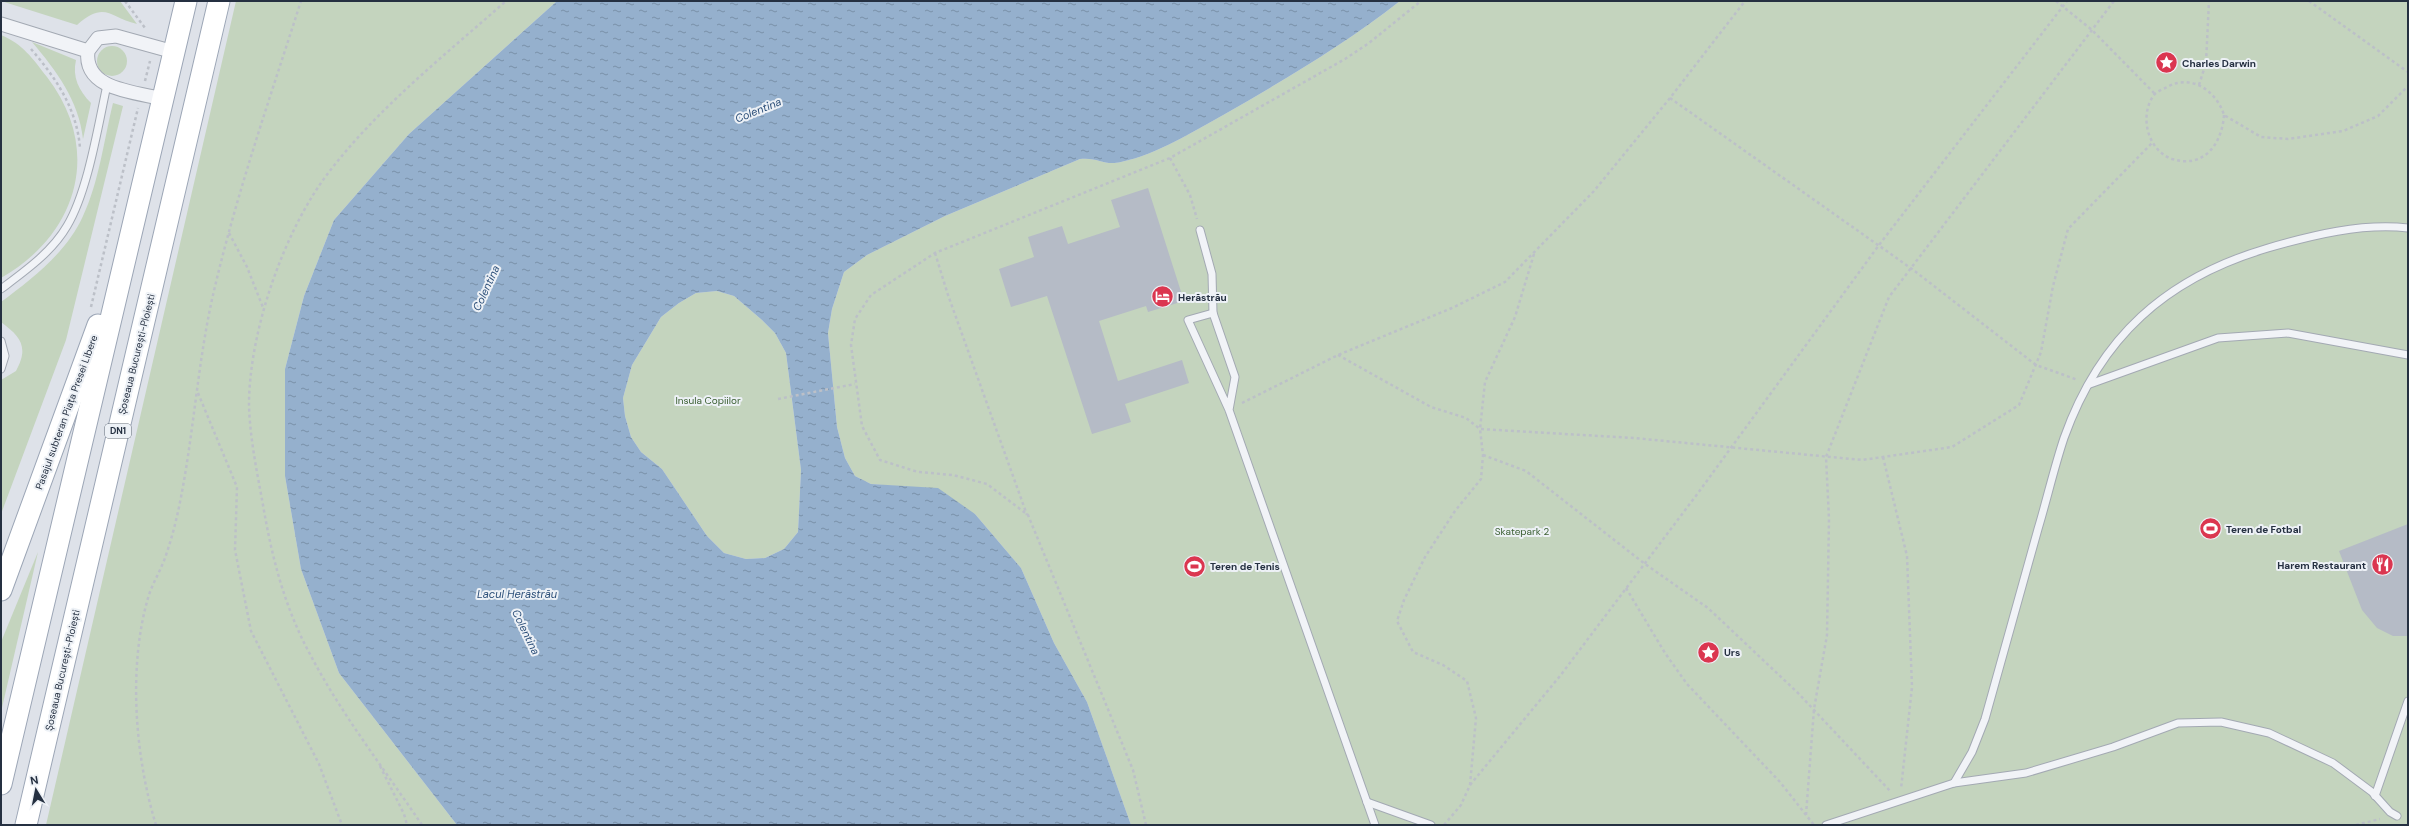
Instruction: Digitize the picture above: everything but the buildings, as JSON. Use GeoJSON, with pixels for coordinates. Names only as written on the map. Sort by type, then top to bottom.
{"type":"FeatureCollection","features":[{"type":"Feature","properties":{"kind":"main road"},"geometry":{"type":"LineString","coordinates":[[1,784],[186,1]]}},
{"type":"Feature","properties":{"kind":"main road","name":"Șoseaua București-Ploiești"},"geometry":{"type":"LineString","coordinates":[[26,825],[219,1]]}},
{"type":"Feature","properties":{"kind":"main road","name":"Pasajul subteran Piața Presei Libere"},"geometry":{"type":"LineString","coordinates":[[1,590],[132,234]]}},
{"type":"Feature","properties":{"kind":"street"},"geometry":{"type":"LineString","coordinates":[[1,24],[88,51]]}},
{"type":"Feature","properties":{"kind":"street"},"geometry":{"type":"LineString","coordinates":[[164,99],[107,85],[92,76],[88,68],[88,51],[98,38],[116,36],[154,43],[174,52]]}},
{"type":"Feature","properties":{"kind":"lane"},"geometry":{"type":"LineString","coordinates":[[1,289],[35,263],[67,227],[79,200],[107,85]]}},
{"type":"Feature","properties":{"kind":"lane"},"geometry":{"type":"LineString","coordinates":[[1954,783],[1972,752],[1985,719],[2064,438],[2089,384],[2118,341],[2145,311],[2176,288],[2208,270],[2245,255],[2298,239],[2352,229],[2408,228]]}},
{"type":"Feature","properties":{"kind":"lane"},"geometry":{"type":"LineString","coordinates":[[1200,230],[1212,274],[1213,313],[1235,376],[1229,410]]}},
{"type":"Feature","properties":{"kind":"lane"},"geometry":{"type":"LineString","coordinates":[[1213,313],[1188,320],[1229,410],[1375,825]]}},
{"type":"Feature","properties":{"kind":"lane"},"geometry":{"type":"LineString","coordinates":[[2089,384],[2218,338],[2288,333],[2408,355]]}},
{"type":"Feature","properties":{"kind":"lane"},"geometry":{"type":"LineString","coordinates":[[1,341],[5,356],[1,369]]}},
{"type":"Feature","properties":{"kind":"lane"},"geometry":{"type":"LineString","coordinates":[[2375,796],[2408,701]]}},
{"type":"Feature","properties":{"kind":"lane"},"geometry":{"type":"LineString","coordinates":[[1826,825],[1954,783],[2026,773],[2113,747],[2178,723],[2221,722],[2269,732],[2333,763],[2375,796],[2390,812],[2397,816]]}},
{"type":"Feature","properties":{"kind":"lane"},"geometry":{"type":"LineString","coordinates":[[1367,802],[1431,825]]}},
{"type":"Feature","properties":{"kind":"path"},"geometry":{"type":"LineString","coordinates":[[90,311],[154,43],[125,1]]}},
{"type":"Feature","properties":{"kind":"path"},"geometry":{"type":"LineString","coordinates":[[156,825],[141,761],[138,681],[140,636],[148,597],[164,559],[178,514],[192,441],[213,298],[228,232],[301,1]]}},
{"type":"Feature","properties":{"kind":"path"},"geometry":{"type":"LineString","coordinates":[[422,825],[311,656],[289,609],[271,554],[253,447],[250,405],[253,360],[264,310],[277,270],[299,221],[329,172],[387,109],[506,1]]}},
{"type":"Feature","properties":{"kind":"path"},"geometry":{"type":"LineString","coordinates":[[1028,515],[987,484],[953,475],[918,472],[880,460],[862,426],[855,384],[851,345],[855,319],[871,295],[935,253],[1170,158],[1345,59],[1369,43],[1422,1]]}},
{"type":"Feature","properties":{"kind":"path"},"geometry":{"type":"LineString","coordinates":[[1229,410],[1338,355],[1452,308],[1505,282],[1594,191],[1670,98],[1745,1]]}},
{"type":"Feature","properties":{"kind":"path"},"geometry":{"type":"LineString","coordinates":[[2056,1],[2092,30],[2155,94]]}},
{"type":"Feature","properties":{"kind":"path"},"geometry":{"type":"LineString","coordinates":[[1444,825],[1461,806],[1470,785],[1560,676],[1733,447],[1879,245],[2064,7],[2067,1]]}},
{"type":"Feature","properties":{"kind":"path"},"geometry":{"type":"LineString","coordinates":[[1806,815],[1814,709],[1827,635],[1828,519],[1826,457],[1889,298],[2114,1]]}},
{"type":"Feature","properties":{"kind":"path"},"geometry":{"type":"LineString","coordinates":[[2199,85],[2206,63],[2209,1]]}},
{"type":"Feature","properties":{"kind":"path"},"geometry":{"type":"LineString","coordinates":[[2309,1],[2408,72]]}},
{"type":"Feature","properties":{"kind":"path"},"geometry":{"type":"LineString","coordinates":[[28,47],[64,94],[74,116],[80,150]]}},
{"type":"Feature","properties":{"kind":"path"},"geometry":{"type":"LineString","coordinates":[[2183,82],[2199,85],[2211,92],[2220,104],[2224,115],[2223,131],[2218,142],[2209,152],[2193,160],[2172,158],[2160,152],[2152,143],[2146,128],[2147,116],[2155,94],[2171,85],[2183,82]]}},
{"type":"Feature","properties":{"kind":"path"},"geometry":{"type":"LineString","coordinates":[[2224,115],[2261,137],[2288,139],[2343,131],[2378,116],[2408,86]]}},
{"type":"Feature","properties":{"kind":"path"},"geometry":{"type":"LineString","coordinates":[[1670,98],[1912,269],[2036,366],[2089,384]]}},
{"type":"Feature","properties":{"kind":"path"},"geometry":{"type":"LineString","coordinates":[[1338,355],[1431,407],[1466,418],[1480,429],[1634,438],[1862,460],[1952,447],[2019,405],[2041,352],[2053,286],[2068,229],[2152,143]]}},
{"type":"Feature","properties":{"kind":"path"},"geometry":{"type":"LineString","coordinates":[[1170,158],[1190,195],[1200,230]]}},
{"type":"Feature","properties":{"kind":"path"},"geometry":{"type":"LineString","coordinates":[[228,232],[247,267],[264,310]]}},
{"type":"Feature","properties":{"kind":"path"},"geometry":{"type":"LineString","coordinates":[[1470,785],[1476,718],[1467,681],[1443,665],[1413,652],[1397,621],[1404,600],[1425,557],[1455,511],[1481,479],[1483,455],[1480,429],[1485,382],[1515,317],[1534,252]]}},
{"type":"Feature","properties":{"kind":"path"},"geometry":{"type":"LineString","coordinates":[[935,253],[948,295],[1028,515],[1133,770],[1146,825]]}},
{"type":"Feature","properties":{"kind":"path"},"geometry":{"type":"LineString","coordinates":[[778,399],[855,384]]}},
{"type":"Feature","properties":{"kind":"path"},"geometry":{"type":"LineString","coordinates":[[198,392],[237,487],[235,550],[251,631],[319,764],[342,825]]}},
{"type":"Feature","properties":{"kind":"path"},"geometry":{"type":"LineString","coordinates":[[1483,455],[1526,471],[1645,564],[1708,608],[1814,709],[1900,801]]}},
{"type":"Feature","properties":{"kind":"path"},"geometry":{"type":"LineString","coordinates":[[1883,457],[1907,556],[1912,687],[1900,801]]}},
{"type":"Feature","properties":{"kind":"path"},"geometry":{"type":"LineString","coordinates":[[1626,588],[1665,653],[1687,684],[1780,782],[1814,825]]}},
{"type":"Feature","properties":{"kind":"path"},"geometry":{"type":"LineString","coordinates":[[375,755],[404,814],[407,825]]}},
{"type":"Feature","properties":{"kind":"green space"},"geometry":{"type":"Polygon","coordinates":[[[1,1],[120,1],[137,24],[101,12],[95,13],[77,25],[1,1]]]}},
{"type":"Feature","properties":{"kind":"green space"},"geometry":{"type":"Polygon","coordinates":[[[236,1],[557,1],[409,134],[334,220],[304,296],[285,369],[285,476],[301,569],[339,673],[457,825],[46,825],[236,1]]]}},
{"type":"Feature","properties":{"kind":"green space","name":"Skatepark 2"},"geometry":{"type":"Polygon","coordinates":[[[1400,1],[2408,1],[2408,825],[1131,825],[1087,702],[1054,643],[1021,568],[975,514],[895,486],[871,484],[855,476],[845,458],[837,427],[828,333],[832,309],[844,272],[867,255],[945,216],[1080,159],[1092,159],[1110,163],[1121,162],[1148,154],[1174,142],[1293,74],[1358,32],[1400,1]]]}},
{"type":"Feature","properties":{"kind":"green space"},"geometry":{"type":"Polygon","coordinates":[[[1,35],[22,47],[32,58],[47,77],[64,105],[74,133],[77,161],[74,188],[64,214],[49,238],[27,260],[1,278],[1,35]]]}},
{"type":"Feature","properties":{"kind":"green space"},"geometry":{"type":"Polygon","coordinates":[[[32,42],[76,60],[76,78],[83,94],[91,103],[83,139],[77,112],[65,87],[50,64],[32,42]]]}},
{"type":"Feature","properties":{"kind":"green space"},"geometry":{"type":"Polygon","coordinates":[[[112,46],[118,47],[126,55],[126,67],[118,75],[112,76],[106,75],[98,67],[97,61],[98,55],[106,47],[112,46]]]}},
{"type":"Feature","properties":{"kind":"green space"},"geometry":{"type":"Polygon","coordinates":[[[113,103],[123,106],[66,340],[1,514],[1,380],[16,371],[20,363],[22,349],[18,338],[1,322],[1,302],[48,264],[68,241],[76,229],[89,203],[101,161],[113,103]]]}},
{"type":"Feature","properties":{"kind":"green space","name":"Insula Copiilor"},"geometry":{"type":"Polygon","coordinates":[[[717,291],[734,296],[762,320],[775,333],[786,353],[801,470],[798,532],[784,549],[765,558],[746,559],[724,553],[707,536],[662,469],[641,452],[631,437],[625,416],[623,398],[632,365],[661,317],[679,303],[696,293],[717,291]]]}},
{"type":"Feature","properties":{"kind":"green space"},"geometry":{"type":"Polygon","coordinates":[[[38,552],[1,712],[1,642],[38,552]]]}},
{"type":"Feature","properties":{"kind":"water","name":"Lacul Herăstrău"},"geometry":{"type":"Polygon","coordinates":[[[557,1],[1400,1],[1358,32],[1293,74],[1174,142],[1148,154],[1121,162],[1110,163],[1092,159],[1080,159],[945,216],[867,255],[844,272],[832,309],[828,333],[837,427],[845,458],[855,476],[871,484],[938,488],[975,514],[1021,568],[1054,643],[1087,702],[1131,825],[457,825],[339,673],[301,569],[285,476],[285,369],[304,296],[334,220],[409,134],[557,1]],[[717,291],[696,293],[679,303],[661,317],[632,365],[623,398],[625,416],[631,437],[641,452],[662,469],[707,536],[724,553],[746,559],[765,558],[784,549],[798,532],[801,470],[786,353],[775,333],[734,296],[717,291]]]}},
{"type":"Feature","properties":{"kind":"place","name":"Charles Darwin"},"geometry":{"type":"Point","coordinates":[2166,63]}},
{"type":"Feature","properties":{"kind":"place","name":"Herăstrău"},"geometry":{"type":"Point","coordinates":[1163,297]}},
{"type":"Feature","properties":{"kind":"place","name":"Teren de Fotbal"},"geometry":{"type":"Point","coordinates":[2210,529]}},
{"type":"Feature","properties":{"kind":"place","name":"Harem Restaurant"},"geometry":{"type":"Point","coordinates":[2382,565]}},
{"type":"Feature","properties":{"kind":"place","name":"Teren de Tenis"},"geometry":{"type":"Point","coordinates":[1194,566]}},
{"type":"Feature","properties":{"kind":"place","name":"Urs"},"geometry":{"type":"Point","coordinates":[1708,652]}},
{"type":"Feature","properties":{"kind":"water label","name":"Colentina"},"geometry":{"type":"Point","coordinates":[758,110]}},
{"type":"Feature","properties":{"kind":"water label","name":"Colentina"},"geometry":{"type":"Point","coordinates":[486,288]}},
{"type":"Feature","properties":{"kind":"water label","name":"Colentina"},"geometry":{"type":"Point","coordinates":[526,632]}}]}
